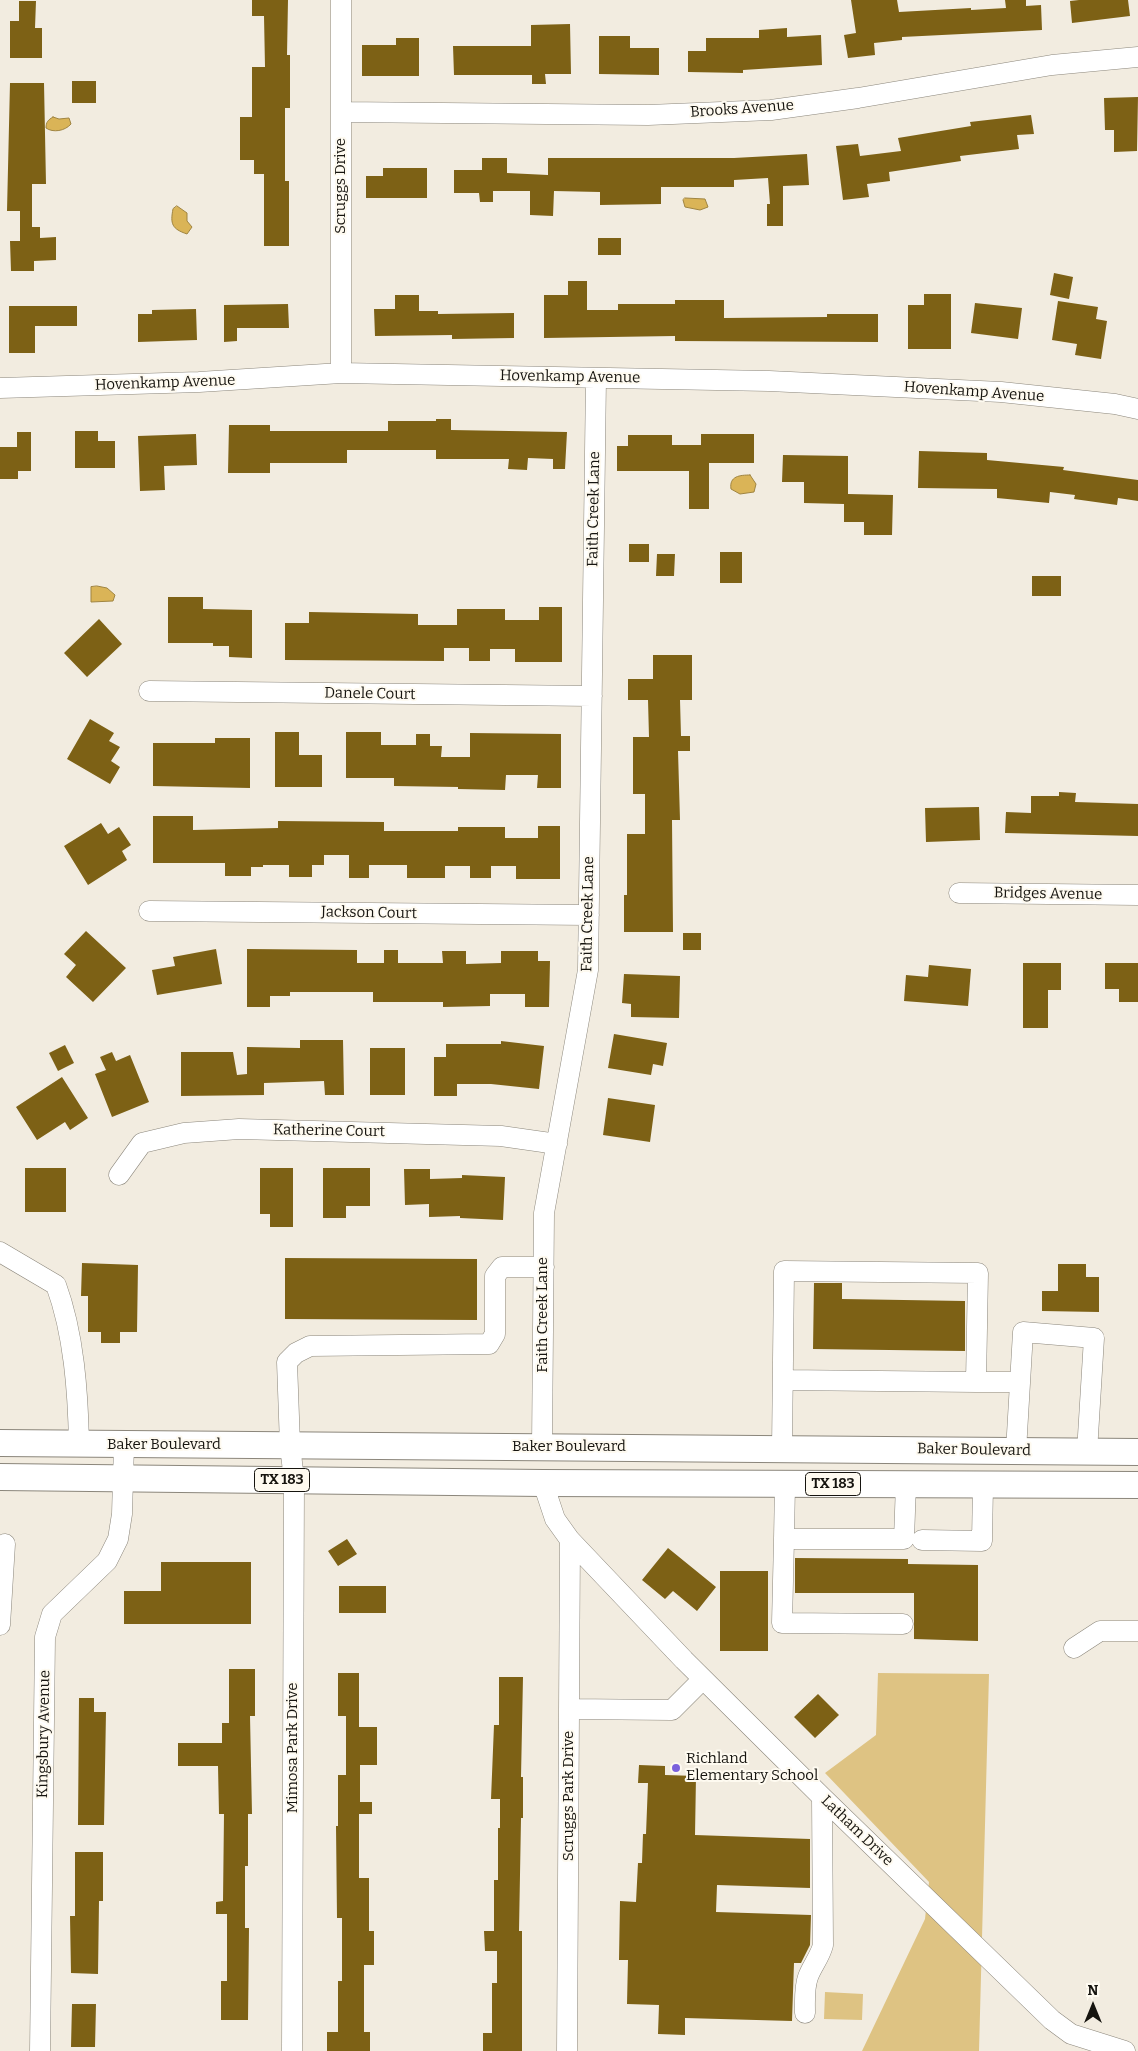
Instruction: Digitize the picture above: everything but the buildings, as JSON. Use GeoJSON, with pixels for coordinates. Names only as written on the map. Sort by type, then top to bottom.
{"type":"FeatureCollection","features":[{"type":"Feature","properties":{"kind":"main road","name":"Baker Boulevard"},"geometry":{"type":"LineString","coordinates":[[0,1443],[1138,1452]]}},
{"type":"Feature","properties":{"kind":"main road"},"geometry":{"type":"LineString","coordinates":[[542,1447],[543,1483]]}},
{"type":"Feature","properties":{"kind":"main road","name":"TX 183"},"geometry":{"type":"LineString","coordinates":[[0,1477],[543,1483],[1138,1485]]}},
{"type":"Feature","properties":{"kind":"street","name":"Scruggs Drive"},"geometry":{"type":"LineString","coordinates":[[341,0],[341,373]]}},
{"type":"Feature","properties":{"kind":"street","name":"Brooks Avenue"},"geometry":{"type":"LineString","coordinates":[[342,112],[648,115],[771,110],[858,98],[1052,65],[1138,57]]}},
{"type":"Feature","properties":{"kind":"street","name":"Hovenkamp Avenue"},"geometry":{"type":"LineString","coordinates":[[0,388],[199,382],[341,373],[769,381],[1001,392],[1115,404],[1138,410]]}},
{"type":"Feature","properties":{"kind":"street","name":"Faith Creek Lane"},"geometry":{"type":"LineString","coordinates":[[542,1447],[544,1213],[588,970],[596,378]]}},
{"type":"Feature","properties":{"kind":"street","name":"Danele Court"},"geometry":{"type":"LineString","coordinates":[[149,691],[592,696]]}},
{"type":"Feature","properties":{"kind":"street","name":"Bridges Avenue"},"geometry":{"type":"LineString","coordinates":[[959,893],[1138,895]]}},
{"type":"Feature","properties":{"kind":"street","name":"Jackson Court"},"geometry":{"type":"LineString","coordinates":[[149,911],[589,916]]}},
{"type":"Feature","properties":{"kind":"street","name":"Katherine Court"},"geometry":{"type":"LineString","coordinates":[[119,1175],[142,1143],[184,1133],[239,1129],[501,1136],[557,1144]]}},
{"type":"Feature","properties":{"kind":"street"},"geometry":{"type":"LineString","coordinates":[[0,1252],[56,1285],[63,1304],[78,1395],[79,1444]]}},
{"type":"Feature","properties":{"kind":"street","name":"Mimosa Park Drive"},"geometry":{"type":"LineString","coordinates":[[292,2051],[294,1480],[290,1446],[287,1362],[296,1353],[310,1346],[489,1344],[495,1334],[495,1276],[502,1267],[544,1266]]}},
{"type":"Feature","properties":{"kind":"street"},"geometry":{"type":"LineString","coordinates":[[782,1448],[784,1271],[978,1273],[976,1382]]}},
{"type":"Feature","properties":{"kind":"street"},"geometry":{"type":"LineString","coordinates":[[1016,1451],[1023,1332],[1094,1338],[1087,1452]]}},
{"type":"Feature","properties":{"kind":"street"},"geometry":{"type":"LineString","coordinates":[[783,1380],[1020,1382]]}},
{"type":"Feature","properties":{"kind":"street","name":"Kingsbury Avenue"},"geometry":{"type":"LineString","coordinates":[[40,2051],[45,1637],[52,1614],[107,1561],[118,1539],[122,1514],[124,1445]]}},
{"type":"Feature","properties":{"kind":"street","name":"Latham Drive"},"geometry":{"type":"LineString","coordinates":[[543,1483],[555,1519],[570,1540],[703,1679],[822,1797],[1052,2020],[1071,2034],[1116,2050]]}},
{"type":"Feature","properties":{"kind":"street"},"geometry":{"type":"LineString","coordinates":[[785,1484],[782,1623],[903,1624]]}},
{"type":"Feature","properties":{"kind":"street"},"geometry":{"type":"LineString","coordinates":[[784,1538],[904,1539],[906,1484]]}},
{"type":"Feature","properties":{"kind":"street"},"geometry":{"type":"LineString","coordinates":[[922,1540],[982,1541],[983,1484]]}},
{"type":"Feature","properties":{"kind":"street","name":"Scruggs Park Drive"},"geometry":{"type":"LineString","coordinates":[[567,2051],[570,1540]]}},
{"type":"Feature","properties":{"kind":"street"},"geometry":{"type":"LineString","coordinates":[[0,1626],[6,1544]]}},
{"type":"Feature","properties":{"kind":"street"},"geometry":{"type":"LineString","coordinates":[[1074,1648],[1100,1631],[1138,1631]]}},
{"type":"Feature","properties":{"kind":"street"},"geometry":{"type":"LineString","coordinates":[[569,1709],[672,1710],[703,1679]]}},
{"type":"Feature","properties":{"kind":"street"},"geometry":{"type":"LineString","coordinates":[[805,2013],[806,1987],[809,1976],[821,1954],[823,1945],[822,1797]]}},
{"type":"Feature","properties":{"kind":"shaded area"},"geometry":{"type":"Polygon","coordinates":[[[53,117],[59,119],[69,118],[71,124],[62,130],[49,130],[46,128],[46,124],[53,117]]]}},
{"type":"Feature","properties":{"kind":"shaded area"},"geometry":{"type":"Polygon","coordinates":[[[685,198],[705,199],[708,207],[700,210],[685,207],[683,200],[685,198]]]}},
{"type":"Feature","properties":{"kind":"shaded area"},"geometry":{"type":"Polygon","coordinates":[[[177,206],[187,213],[187,221],[192,227],[187,234],[178,230],[173,225],[173,209],[177,206]]]}},
{"type":"Feature","properties":{"kind":"shaded area"},"geometry":{"type":"Polygon","coordinates":[[[750,475],[756,484],[754,492],[740,494],[731,489],[733,479],[739,476],[750,475]]]}},
{"type":"Feature","properties":{"kind":"shaded area"},"geometry":{"type":"Polygon","coordinates":[[[91,587],[107,588],[115,595],[113,601],[91,602],[91,587]]]}},
{"type":"Feature","properties":{"kind":"shaded area"},"geometry":{"type":"Polygon","coordinates":[[[878,1673],[989,1674],[979,2051],[862,2051],[925,1919],[929,1882],[825,1773],[876,1735],[878,1673]]]}},
{"type":"Feature","properties":{"kind":"shaded area"},"geometry":{"type":"Polygon","coordinates":[[[825,1992],[863,1994],[862,2020],[824,2019],[825,1992]]]}},
{"type":"Feature","properties":{"kind":"place","name":"Richland Elementary School"},"geometry":{"type":"Point","coordinates":[676,1768]}}]}
